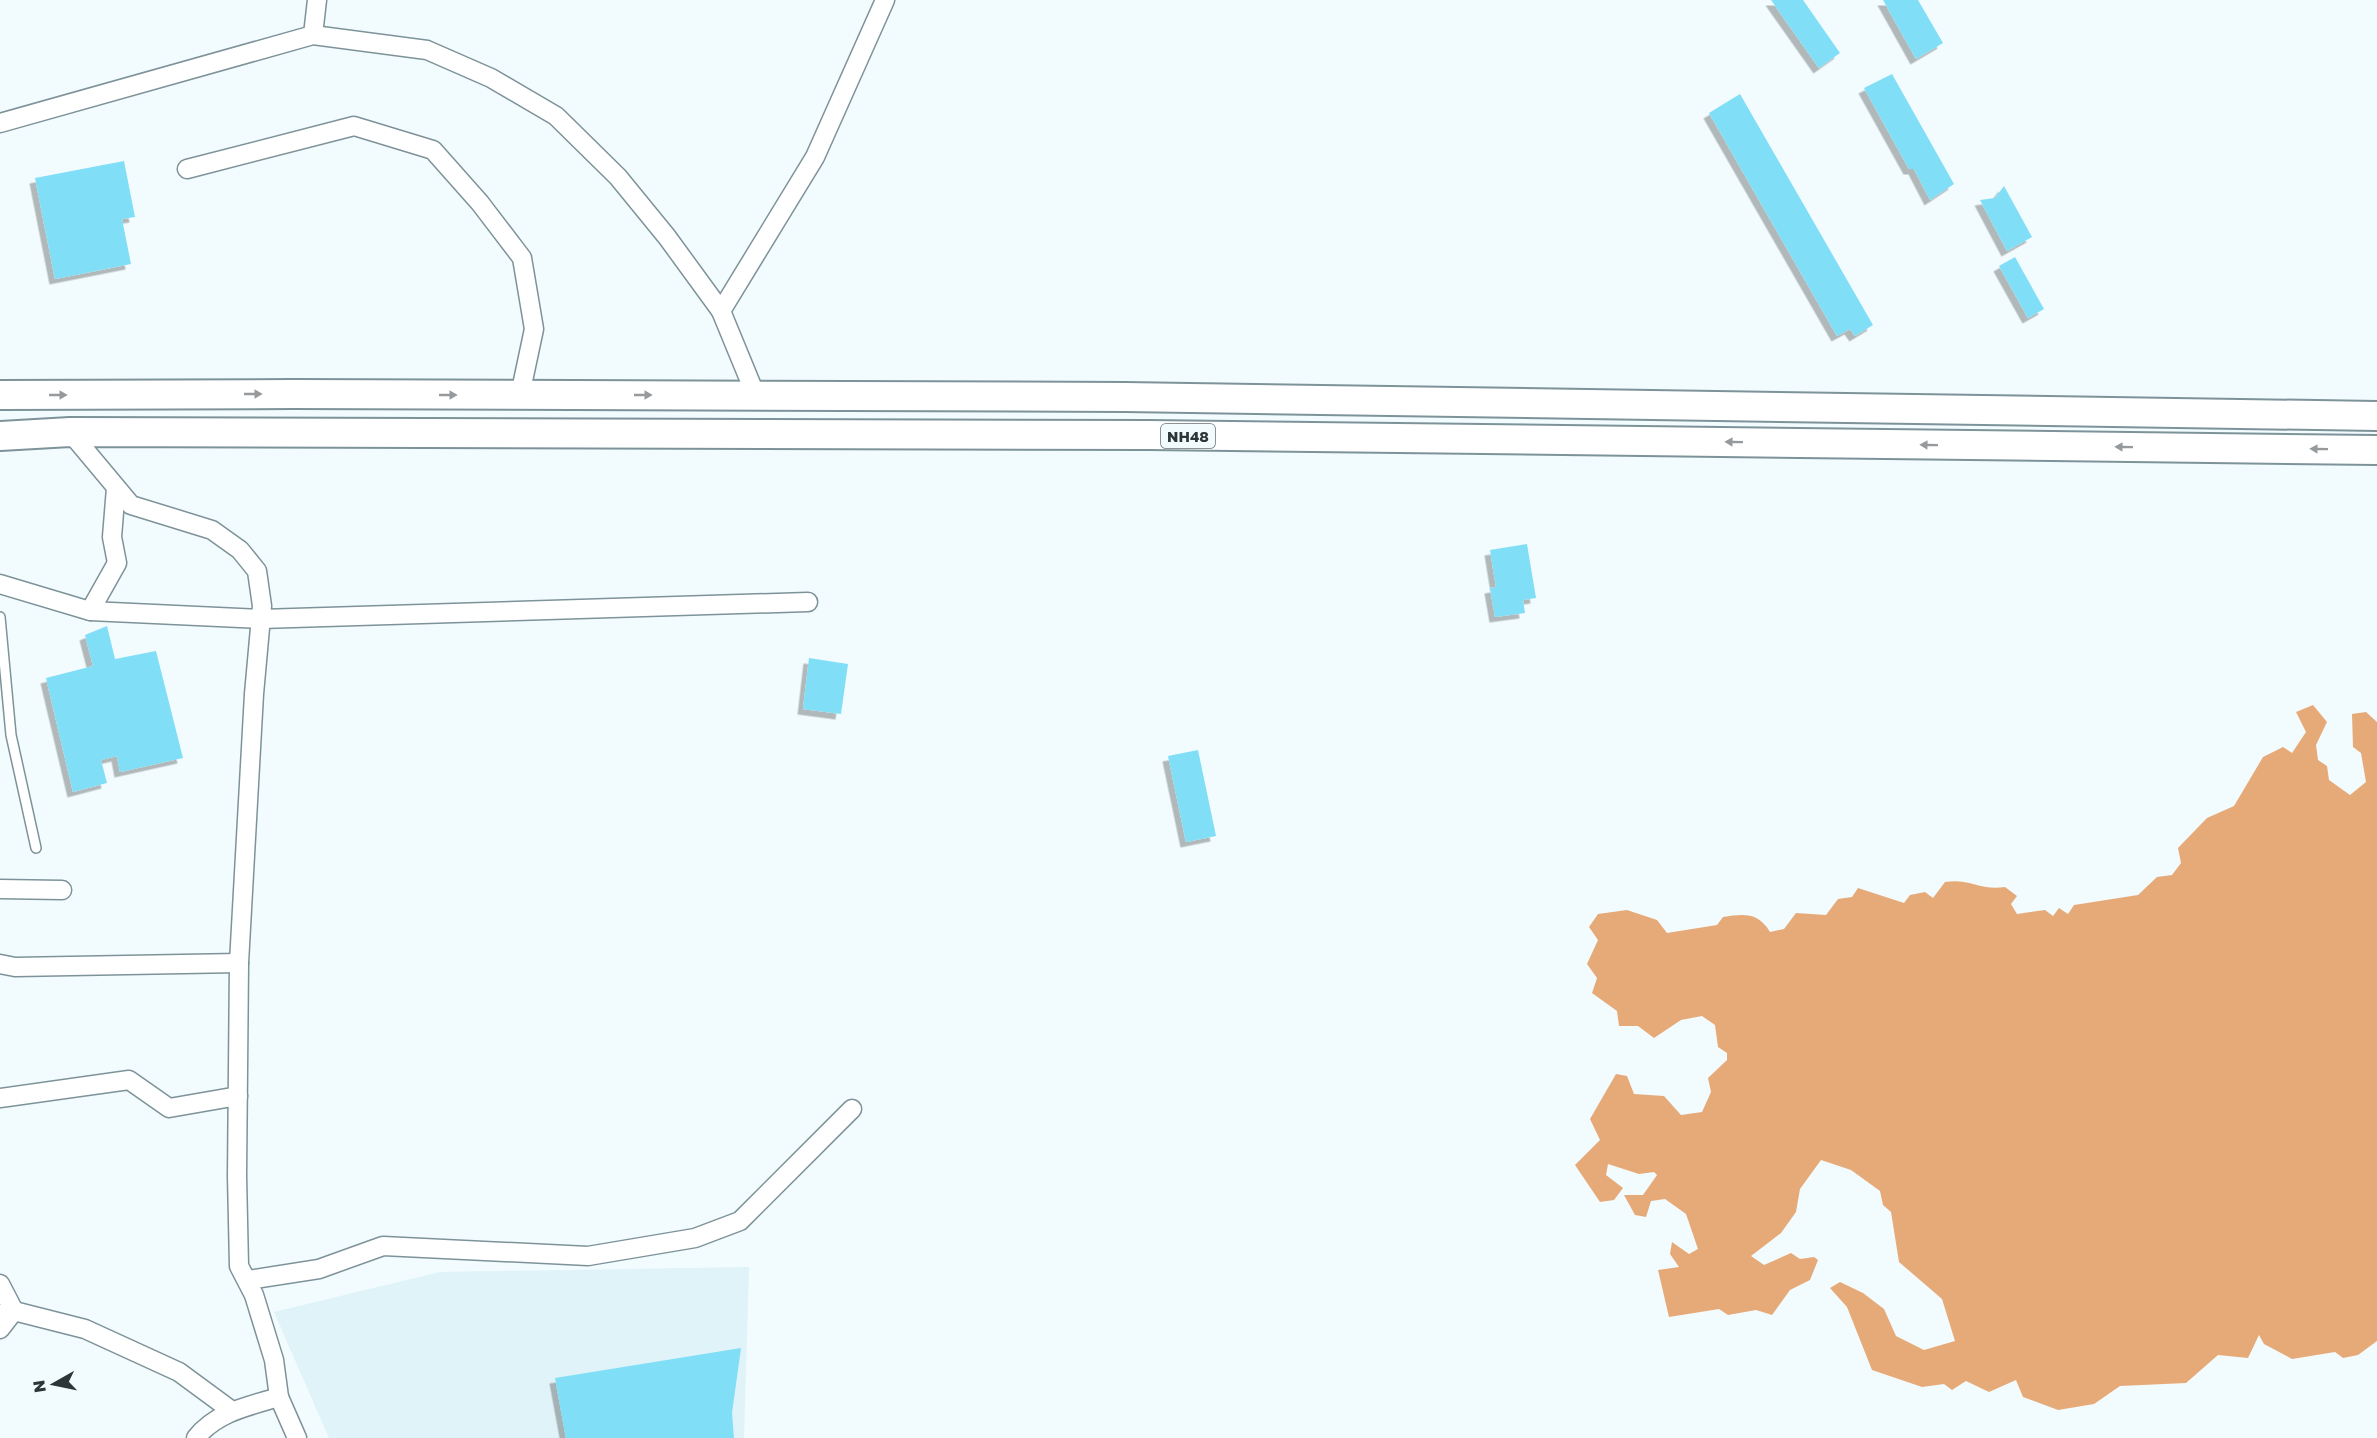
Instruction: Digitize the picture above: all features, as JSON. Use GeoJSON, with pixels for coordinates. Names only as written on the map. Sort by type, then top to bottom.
{"type":"FeatureCollection","features":[{"type":"Feature","properties":{"kind":"highway"},"geometry":{"type":"LineString","coordinates":[[0,396],[1113,397],[2377,416]]}},
{"type":"Feature","properties":{"kind":"highway","name":"NH48"},"geometry":{"type":"LineString","coordinates":[[0,436],[70,432],[1149,435],[2377,450]]}},
{"type":"Feature","properties":{"kind":"street"},"geometry":{"type":"LineString","coordinates":[[313,35],[317,0]]}},
{"type":"Feature","properties":{"kind":"street"},"geometry":{"type":"LineString","coordinates":[[721,311],[815,157],[885,0]]}},
{"type":"Feature","properties":{"kind":"street"},"geometry":{"type":"LineString","coordinates":[[0,123],[313,35],[427,50],[491,78],[556,116],[618,177],[667,237],[721,311],[756,396]]}},
{"type":"Feature","properties":{"kind":"street"},"geometry":{"type":"LineString","coordinates":[[187,169],[354,126],[434,150],[480,203],[522,258],[534,329],[520,395]]}},
{"type":"Feature","properties":{"kind":"street"},"geometry":{"type":"LineString","coordinates":[[70,432],[131,505],[213,530],[240,550],[257,571],[262,606],[239,963],[239,1266],[248,1280],[273,1360],[279,1397],[297,1438]]}},
{"type":"Feature","properties":{"kind":"street"},"geometry":{"type":"LineString","coordinates":[[90,610],[117,563],[112,537],[116,488]]}},
{"type":"Feature","properties":{"kind":"street"},"geometry":{"type":"LineString","coordinates":[[0,584],[90,610],[261,619],[808,602]]}},
{"type":"Feature","properties":{"kind":"street"},"geometry":{"type":"LineString","coordinates":[[0,889],[62,890]]}},
{"type":"Feature","properties":{"kind":"street"},"geometry":{"type":"LineString","coordinates":[[0,964],[15,967],[239,963]]}},
{"type":"Feature","properties":{"kind":"street"},"geometry":{"type":"LineString","coordinates":[[0,1098],[129,1080],[169,1108],[238,1096]]}},
{"type":"Feature","properties":{"kind":"street"},"geometry":{"type":"LineString","coordinates":[[248,1280],[319,1269],[383,1246],[588,1256],[695,1238],[740,1221],[852,1109]]}},
{"type":"Feature","properties":{"kind":"street"},"geometry":{"type":"LineString","coordinates":[[0,1284],[7,1312],[0,1329]]}},
{"type":"Feature","properties":{"kind":"street"},"geometry":{"type":"LineString","coordinates":[[7,1312],[86,1329],[179,1372],[232,1411]]}},
{"type":"Feature","properties":{"kind":"street"},"geometry":{"type":"LineString","coordinates":[[196,1438],[214,1420],[232,1411],[279,1397]]}},
{"type":"Feature","properties":{"kind":"lane"},"geometry":{"type":"LineString","coordinates":[[0,617],[11,735],[36,848]]}},
{"type":"Feature","properties":{"kind":"shaded area"},"geometry":{"type":"Polygon","coordinates":[[[2313,705],[2327,722],[2316,745],[2318,760],[2327,766],[2329,780],[2350,795],[2366,782],[2361,753],[2353,747],[2352,714],[2366,712],[2377,722],[2377,1341],[2358,1355],[2343,1358],[2335,1352],[2292,1359],[2264,1344],[2259,1335],[2248,1358],[2218,1355],[2186,1383],[2120,1386],[2094,1404],[2058,1410],[2023,1397],[2016,1380],[1989,1392],[1966,1381],[1952,1390],[1944,1384],[1922,1387],[1872,1370],[1847,1307],[1830,1288],[1840,1282],[1863,1293],[1884,1309],[1896,1336],[1924,1350],[1955,1341],[1942,1299],[1899,1262],[1891,1212],[1883,1205],[1880,1191],[1851,1170],[1821,1160],[1800,1189],[1796,1212],[1781,1233],[1751,1256],[1764,1265],[1791,1253],[1800,1259],[1814,1257],[1818,1260],[1810,1280],[1790,1290],[1772,1315],[1756,1310],[1728,1315],[1719,1309],[1669,1317],[1658,1270],[1679,1267],[1670,1254],[1672,1242],[1689,1254],[1698,1249],[1686,1214],[1665,1199],[1651,1201],[1646,1217],[1635,1215],[1624,1195],[1643,1195],[1657,1175],[1654,1172],[1639,1174],[1608,1164],[1606,1175],[1623,1188],[1614,1200],[1600,1202],[1575,1165],[1600,1140],[1590,1119],[1616,1074],[1627,1076],[1634,1094],[1664,1096],[1681,1115],[1702,1112],[1711,1092],[1708,1078],[1727,1060],[1727,1053],[1718,1047],[1715,1025],[1702,1016],[1681,1020],[1654,1038],[1638,1026],[1619,1026],[1617,1011],[1592,993],[1597,978],[1587,964],[1598,940],[1589,927],[1598,914],[1627,910],[1657,920],[1667,933],[1717,925],[1723,917],[1744,915],[1761,921],[1770,932],[1784,929],[1796,913],[1826,915],[1838,899],[1852,897],[1858,888],[1904,903],[1910,895],[1925,892],[1933,898],[1945,882],[2005,887],[2017,896],[2011,904],[2017,914],[2045,910],[2053,916],[2059,908],[2068,914],[2074,905],[2138,895],[2157,877],[2172,875],[2181,863],[2178,848],[2207,818],[2234,806],[2263,757],[2283,747],[2292,753],[2306,732],[2296,712],[2313,705]]]}},
{"type":"Feature","properties":{"kind":"shaded area"},"geometry":{"type":"Polygon","coordinates":[[[749,1267],[744,1438],[329,1438],[274,1312],[440,1272],[749,1267]]]}},
{"type":"Feature","properties":{"kind":"building"},"geometry":{"type":"Polygon","coordinates":[[[1771,0],[1803,0],[1840,53],[1819,68],[1771,0]]]}},
{"type":"Feature","properties":{"kind":"building"},"geometry":{"type":"Polygon","coordinates":[[[1883,0],[1918,0],[1943,43],[1916,59],[1883,0]]]}},
{"type":"Feature","properties":{"kind":"building"},"geometry":{"type":"Polygon","coordinates":[[[1892,74],[1954,184],[1930,200],[1914,169],[1909,169],[1864,88],[1892,74]]]}},
{"type":"Feature","properties":{"kind":"building"},"geometry":{"type":"Polygon","coordinates":[[[1740,94],[1873,325],[1855,336],[1850,329],[1837,336],[1709,113],[1740,94]]]}},
{"type":"Feature","properties":{"kind":"building"},"geometry":{"type":"Polygon","coordinates":[[[124,161],[135,217],[122,219],[131,264],[55,279],[35,178],[124,161]]]}},
{"type":"Feature","properties":{"kind":"building"},"geometry":{"type":"Polygon","coordinates":[[[2004,186],[2032,237],[2007,251],[1980,200],[1995,198],[2004,186]]]}},
{"type":"Feature","properties":{"kind":"building"},"geometry":{"type":"Polygon","coordinates":[[[2015,257],[2044,309],[2028,318],[1999,266],[2015,257]]]}},
{"type":"Feature","properties":{"kind":"building"},"geometry":{"type":"Polygon","coordinates":[[[1527,544],[1536,598],[1523,600],[1525,613],[1495,617],[1490,588],[1496,587],[1490,550],[1527,544]]]}},
{"type":"Feature","properties":{"kind":"building"},"geometry":{"type":"Polygon","coordinates":[[[107,626],[115,659],[156,651],[183,758],[120,772],[117,756],[101,760],[107,783],[73,792],[46,678],[93,666],[85,635],[107,626]]]}},
{"type":"Feature","properties":{"kind":"building"},"geometry":{"type":"Polygon","coordinates":[[[809,658],[848,664],[841,714],[803,709],[809,658]]]}},
{"type":"Feature","properties":{"kind":"building"},"geometry":{"type":"Polygon","coordinates":[[[1198,750],[1216,836],[1186,842],[1168,756],[1198,750]]]}},
{"type":"Feature","properties":{"kind":"building"},"geometry":{"type":"Polygon","coordinates":[[[741,1348],[732,1413],[734,1438],[566,1438],[555,1378],[741,1348]]]}}]}
